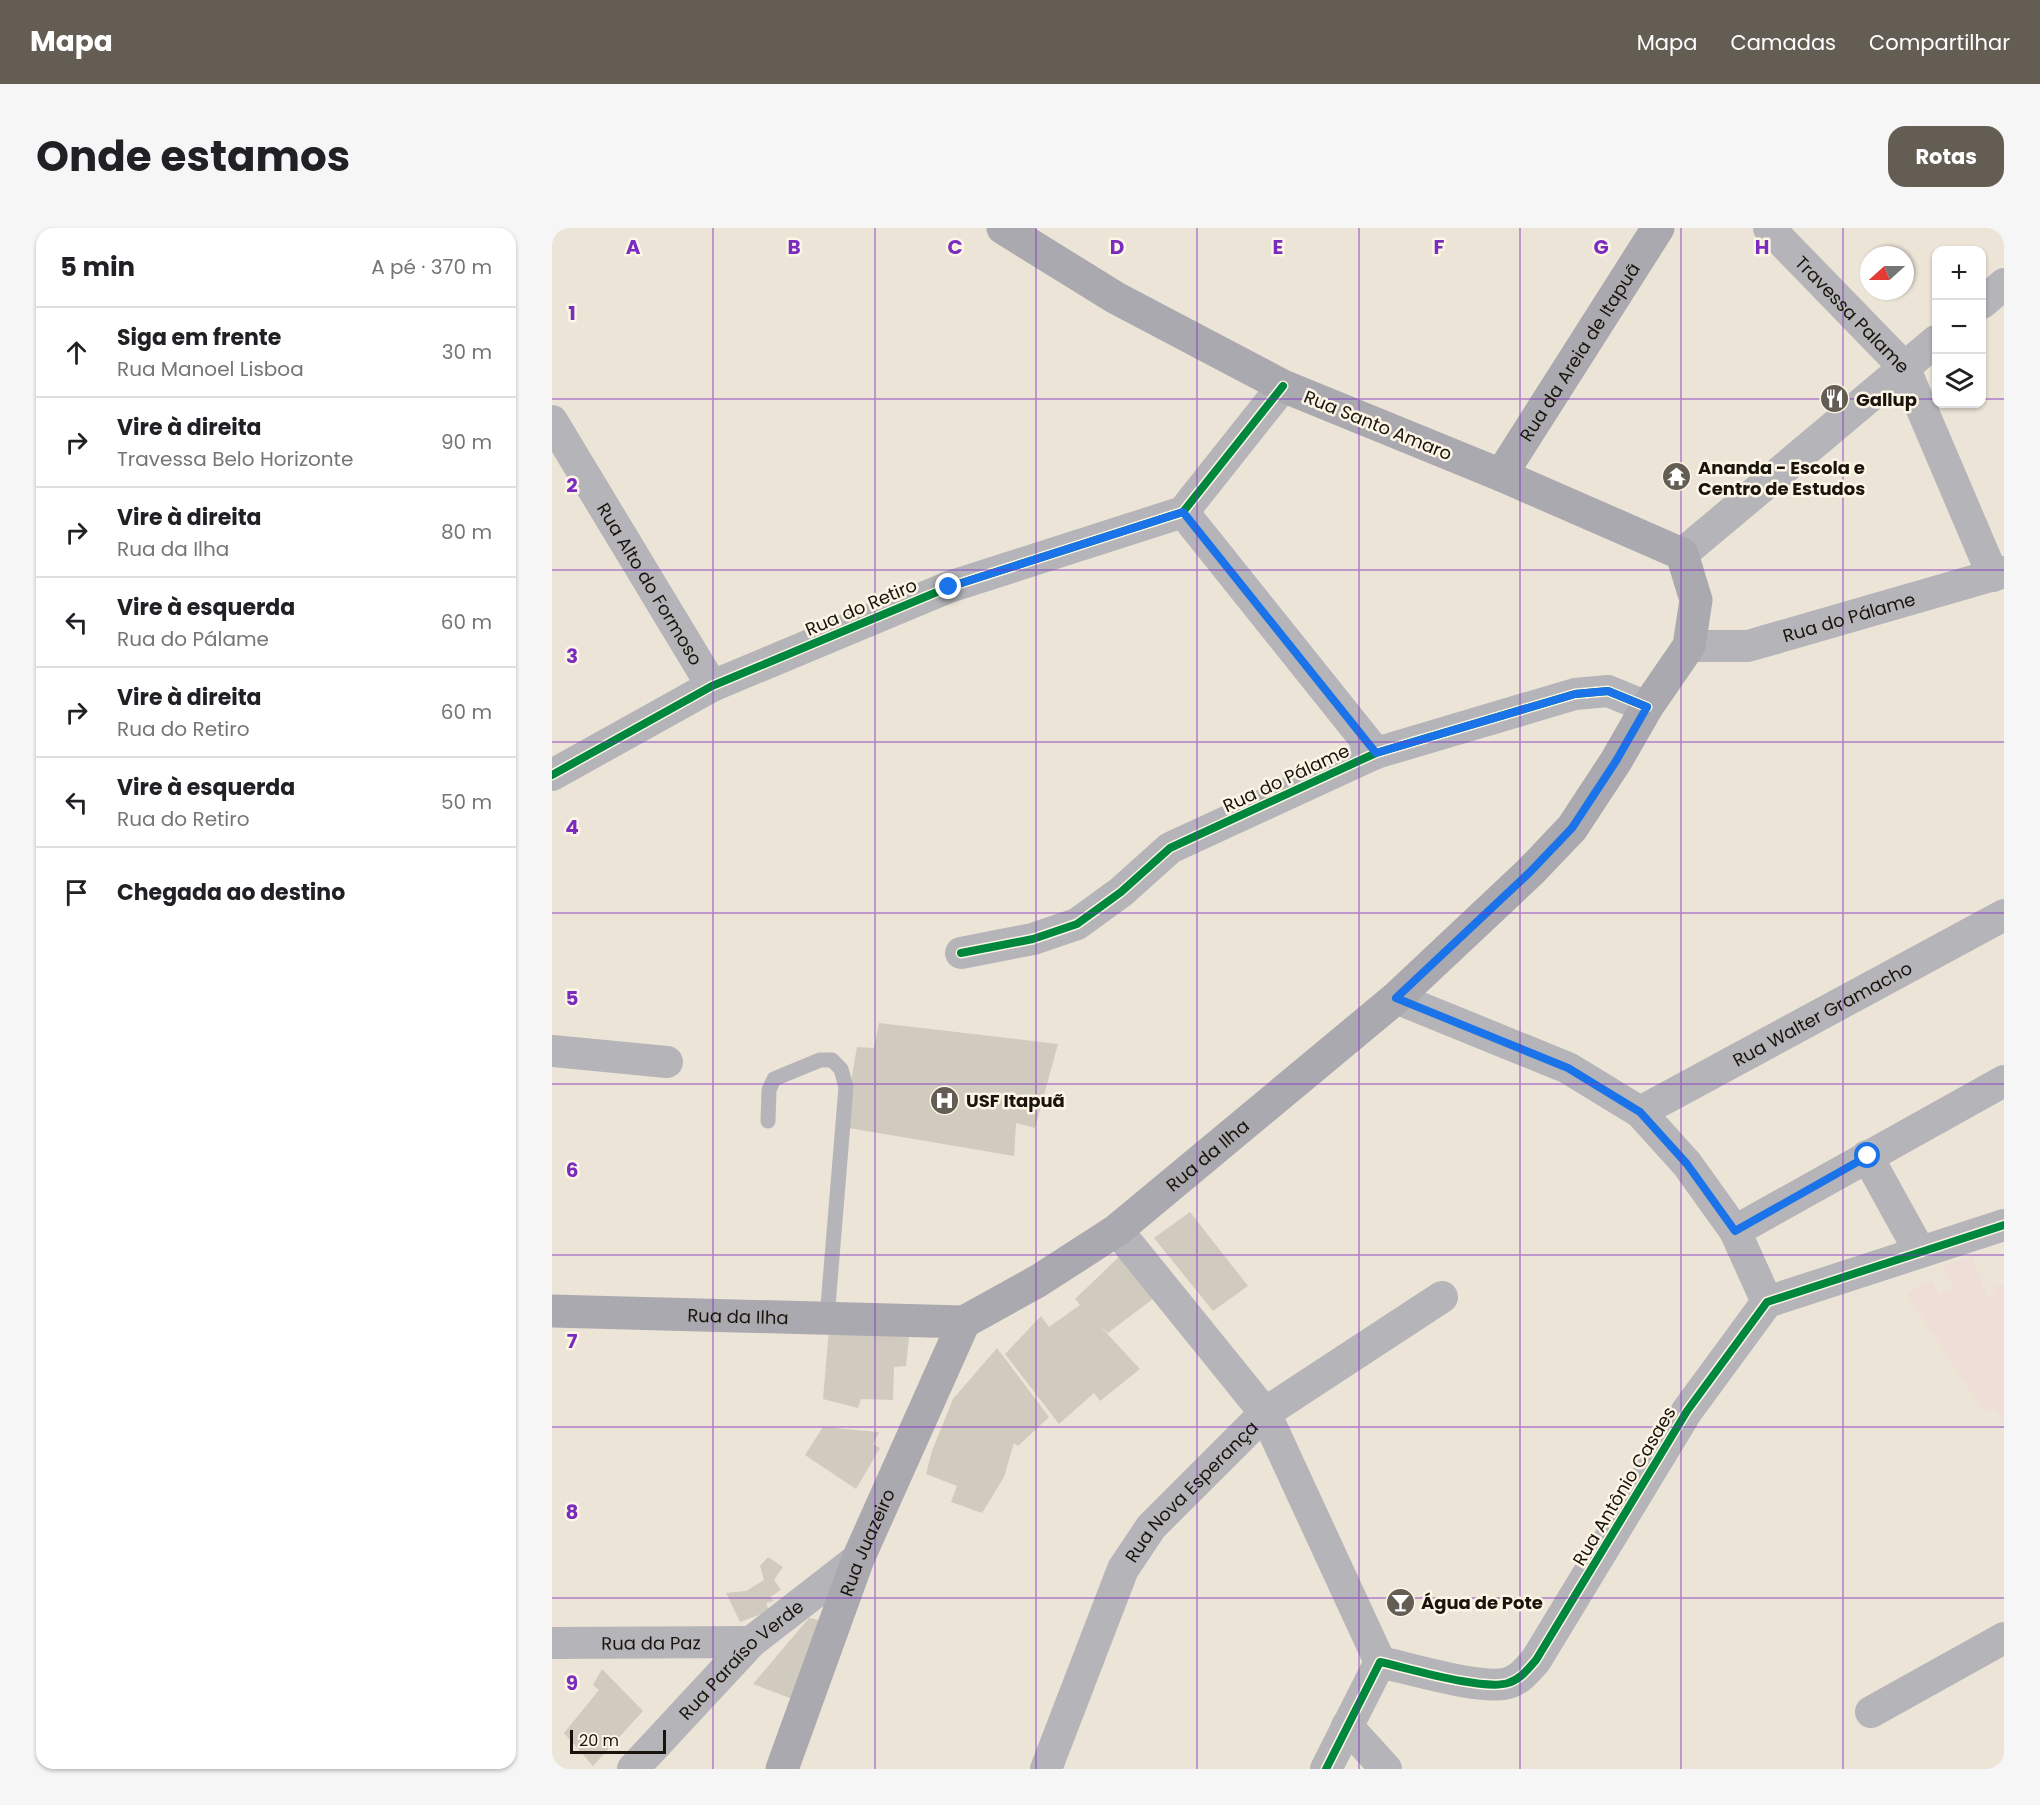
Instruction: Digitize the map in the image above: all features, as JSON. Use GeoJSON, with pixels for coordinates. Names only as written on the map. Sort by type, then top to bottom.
{"type":"FeatureCollection","features":[{"type":"Feature","properties":{"kind":"main road","name":"Rua Santo Amaro"},"geometry":{"type":"LineString","coordinates":[[1003,228],[1116,298],[1283,386],[1501,475],[1682,554]]}},
{"type":"Feature","properties":{"kind":"main road","name":"Rua da Areia de Itapuã"},"geometry":{"type":"LineString","coordinates":[[1501,475],[1658,228]]}},
{"type":"Feature","properties":{"kind":"main road"},"geometry":{"type":"LineString","coordinates":[[1682,554],[1696,600],[1689,646]]}},
{"type":"Feature","properties":{"kind":"main road","name":"Rua da Ilha"},"geometry":{"type":"LineString","coordinates":[[552,1311],[964,1322],[1038,1281],[1117,1230],[1396,998],[1530,872],[1572,828],[1616,761],[1647,707],[1689,646]]}},
{"type":"Feature","properties":{"kind":"main road","name":"Rua Juazeiro"},"geometry":{"type":"LineString","coordinates":[[782,1769],[858,1559],[964,1322]]}},
{"type":"Feature","properties":{"kind":"street","name":"Travessa Palame"},"geometry":{"type":"LineString","coordinates":[[1769,228],[1904,367],[1999,574]]}},
{"type":"Feature","properties":{"kind":"street"},"geometry":{"type":"LineString","coordinates":[[1985,300],[2004,284]]}},
{"type":"Feature","properties":{"kind":"street"},"geometry":{"type":"LineString","coordinates":[[1682,554],[1932,344]]}},
{"type":"Feature","properties":{"kind":"street"},"geometry":{"type":"LineString","coordinates":[[1283,386],[1183,512],[1376,753]]}},
{"type":"Feature","properties":{"kind":"street","name":"Rua Alto do Formoso"},"geometry":{"type":"LineString","coordinates":[[552,421],[712,686]]}},
{"type":"Feature","properties":{"kind":"street","name":"Rua do Retiro"},"geometry":{"type":"LineString","coordinates":[[552,775],[712,686],[949,587],[1183,512]]}},
{"type":"Feature","properties":{"kind":"street","name":"Rua do Pálame"},"geometry":{"type":"LineString","coordinates":[[1689,646],[1748,646],[1999,574]]}},
{"type":"Feature","properties":{"kind":"street","name":"Rua do Pálame"},"geometry":{"type":"LineString","coordinates":[[961,953],[1033,939],[1077,924],[1121,891],[1170,849],[1376,753],[1575,694],[1608,691],[1647,707]]}},
{"type":"Feature","properties":{"kind":"street","name":"Rua Walter Gramacho"},"geometry":{"type":"LineString","coordinates":[[1640,1112],[2004,915]]}},
{"type":"Feature","properties":{"kind":"street"},"geometry":{"type":"LineString","coordinates":[[1396,998],[1568,1068],[1640,1112],[1687,1164],[1735,1231],[1767,1302],[2004,1225]]}},
{"type":"Feature","properties":{"kind":"street"},"geometry":{"type":"LineString","coordinates":[[552,1051],[668,1062]]}},
{"type":"Feature","properties":{"kind":"street"},"geometry":{"type":"LineString","coordinates":[[1735,1231],[2004,1081]]}},
{"type":"Feature","properties":{"kind":"street"},"geometry":{"type":"LineString","coordinates":[[1868,1156],[1920,1252]]}},
{"type":"Feature","properties":{"kind":"street"},"geometry":{"type":"LineString","coordinates":[[1117,1230],[1266,1413],[1380,1662],[1326,1769]]}},
{"type":"Feature","properties":{"kind":"street","name":"Rua Nova Esperança"},"geometry":{"type":"LineString","coordinates":[[1046,1769],[1124,1569],[1151,1527],[1266,1413],[1442,1297]]}},
{"type":"Feature","properties":{"kind":"street","name":"Rua Antônio Casaes"},"geometry":{"type":"LineString","coordinates":[[1380,1662],[1485,1684],[1507,1684],[1520,1678],[1536,1660],[1687,1411],[1767,1302]]}},
{"type":"Feature","properties":{"kind":"street","name":"Rua Paraíso Verde"},"geometry":{"type":"LineString","coordinates":[[633,1769],[751,1642],[858,1559]]}},
{"type":"Feature","properties":{"kind":"street"},"geometry":{"type":"LineString","coordinates":[[1871,1712],[2004,1638]]}},
{"type":"Feature","properties":{"kind":"street","name":"Rua da Paz"},"geometry":{"type":"LineString","coordinates":[[552,1643],[751,1642]]}},
{"type":"Feature","properties":{"kind":"street"},"geometry":{"type":"LineString","coordinates":[[1347,1726],[1386,1769]]}},
{"type":"Feature","properties":{"kind":"lane"},"geometry":{"type":"LineString","coordinates":[[768,1121],[769,1090],[774,1079],[820,1060],[832,1060],[841,1070],[846,1087],[827,1318]]}},
{"type":"Feature","properties":{"kind":"shaded area"},"geometry":{"type":"Polygon","coordinates":[[[1972,1256],[1987,1297],[1995,1295],[1992,1288],[2004,1284],[2004,1423],[1995,1408],[1984,1412],[1907,1293],[1932,1281],[1939,1295],[1954,1288],[1943,1265],[1972,1256]]]}},
{"type":"Feature","properties":{"kind":"building"},"geometry":{"type":"Polygon","coordinates":[[[879,1023],[1058,1044],[1035,1128],[1016,1123],[1014,1156],[843,1127],[857,1047],[874,1048],[879,1023]]]}},
{"type":"Feature","properties":{"kind":"building"},"geometry":{"type":"Polygon","coordinates":[[[1190,1212],[1248,1286],[1213,1311],[1154,1238],[1190,1212]]]}},
{"type":"Feature","properties":{"kind":"building"},"geometry":{"type":"Polygon","coordinates":[[[1123,1253],[1154,1298],[1108,1333],[1100,1326],[1140,1369],[1100,1401],[1094,1393],[1059,1424],[1005,1354],[1041,1316],[1049,1327],[1080,1305],[1075,1299],[1123,1253]]]}},
{"type":"Feature","properties":{"kind":"building"},"geometry":{"type":"Polygon","coordinates":[[[829,1329],[909,1337],[906,1366],[894,1367],[893,1400],[861,1399],[858,1408],[823,1399],[829,1329]]]}},
{"type":"Feature","properties":{"kind":"building"},"geometry":{"type":"Polygon","coordinates":[[[997,1348],[1049,1417],[1018,1446],[1014,1443],[1004,1477],[982,1513],[951,1502],[957,1486],[926,1474],[932,1451],[953,1399],[997,1348]]]}},
{"type":"Feature","properties":{"kind":"building"},"geometry":{"type":"Polygon","coordinates":[[[823,1427],[879,1432],[873,1444],[880,1448],[856,1489],[805,1455],[823,1427]]]}},
{"type":"Feature","properties":{"kind":"building"},"geometry":{"type":"Polygon","coordinates":[[[768,1557],[783,1567],[774,1580],[781,1590],[770,1597],[774,1601],[766,1603],[769,1611],[740,1622],[726,1593],[746,1591],[764,1580],[760,1566],[768,1557]]]}},
{"type":"Feature","properties":{"kind":"building"},"geometry":{"type":"Polygon","coordinates":[[[809,1618],[819,1620],[795,1700],[753,1684],[809,1618]]]}},
{"type":"Feature","properties":{"kind":"building"},"geometry":{"type":"Polygon","coordinates":[[[602,1669],[643,1711],[593,1766],[564,1733],[599,1690],[593,1685],[602,1669]]]}},
{"type":"Feature","properties":{"kind":"cycle path"},"geometry":{"type":"LineString","coordinates":[[552,775],[712,686],[949,587],[1183,512],[1283,386]]}},
{"type":"Feature","properties":{"kind":"cycle path"},"geometry":{"type":"LineString","coordinates":[[961,953],[1033,939],[1077,924],[1121,892],[1170,848],[1376,753],[1575,694],[1608,691],[1647,707]]}},
{"type":"Feature","properties":{"kind":"cycle path"},"geometry":{"type":"LineString","coordinates":[[1326,1769],[1380,1662],[1445,1678],[1496,1685],[1517,1679],[1527,1670],[1536,1660],[1687,1411],[1767,1302],[2004,1225]]}},
{"type":"Feature","properties":{"kind":"place","name":"Gallup"},"geometry":{"type":"Point","coordinates":[1835,399]}},
{"type":"Feature","properties":{"kind":"place","name":"Ananda - Escola e Centro de Estudos"},"geometry":{"type":"Point","coordinates":[1677,477]}},
{"type":"Feature","properties":{"kind":"place","name":"USF Itapuã"},"geometry":{"type":"Point","coordinates":[945,1100]}},
{"type":"Feature","properties":{"kind":"place","name":"Água de Pote"},"geometry":{"type":"Point","coordinates":[1400,1602]}},
{"type":"Feature","properties":{"kind":"route"},"geometry":{"type":"LineString","coordinates":[[949,587],[1183,512],[1376,753],[1575,694],[1608,691],[1647,707],[1616,761],[1572,828],[1530,872],[1396,998],[1568,1068],[1640,1112],[1687,1164],[1735,1231],[1868,1156]]}}]}
